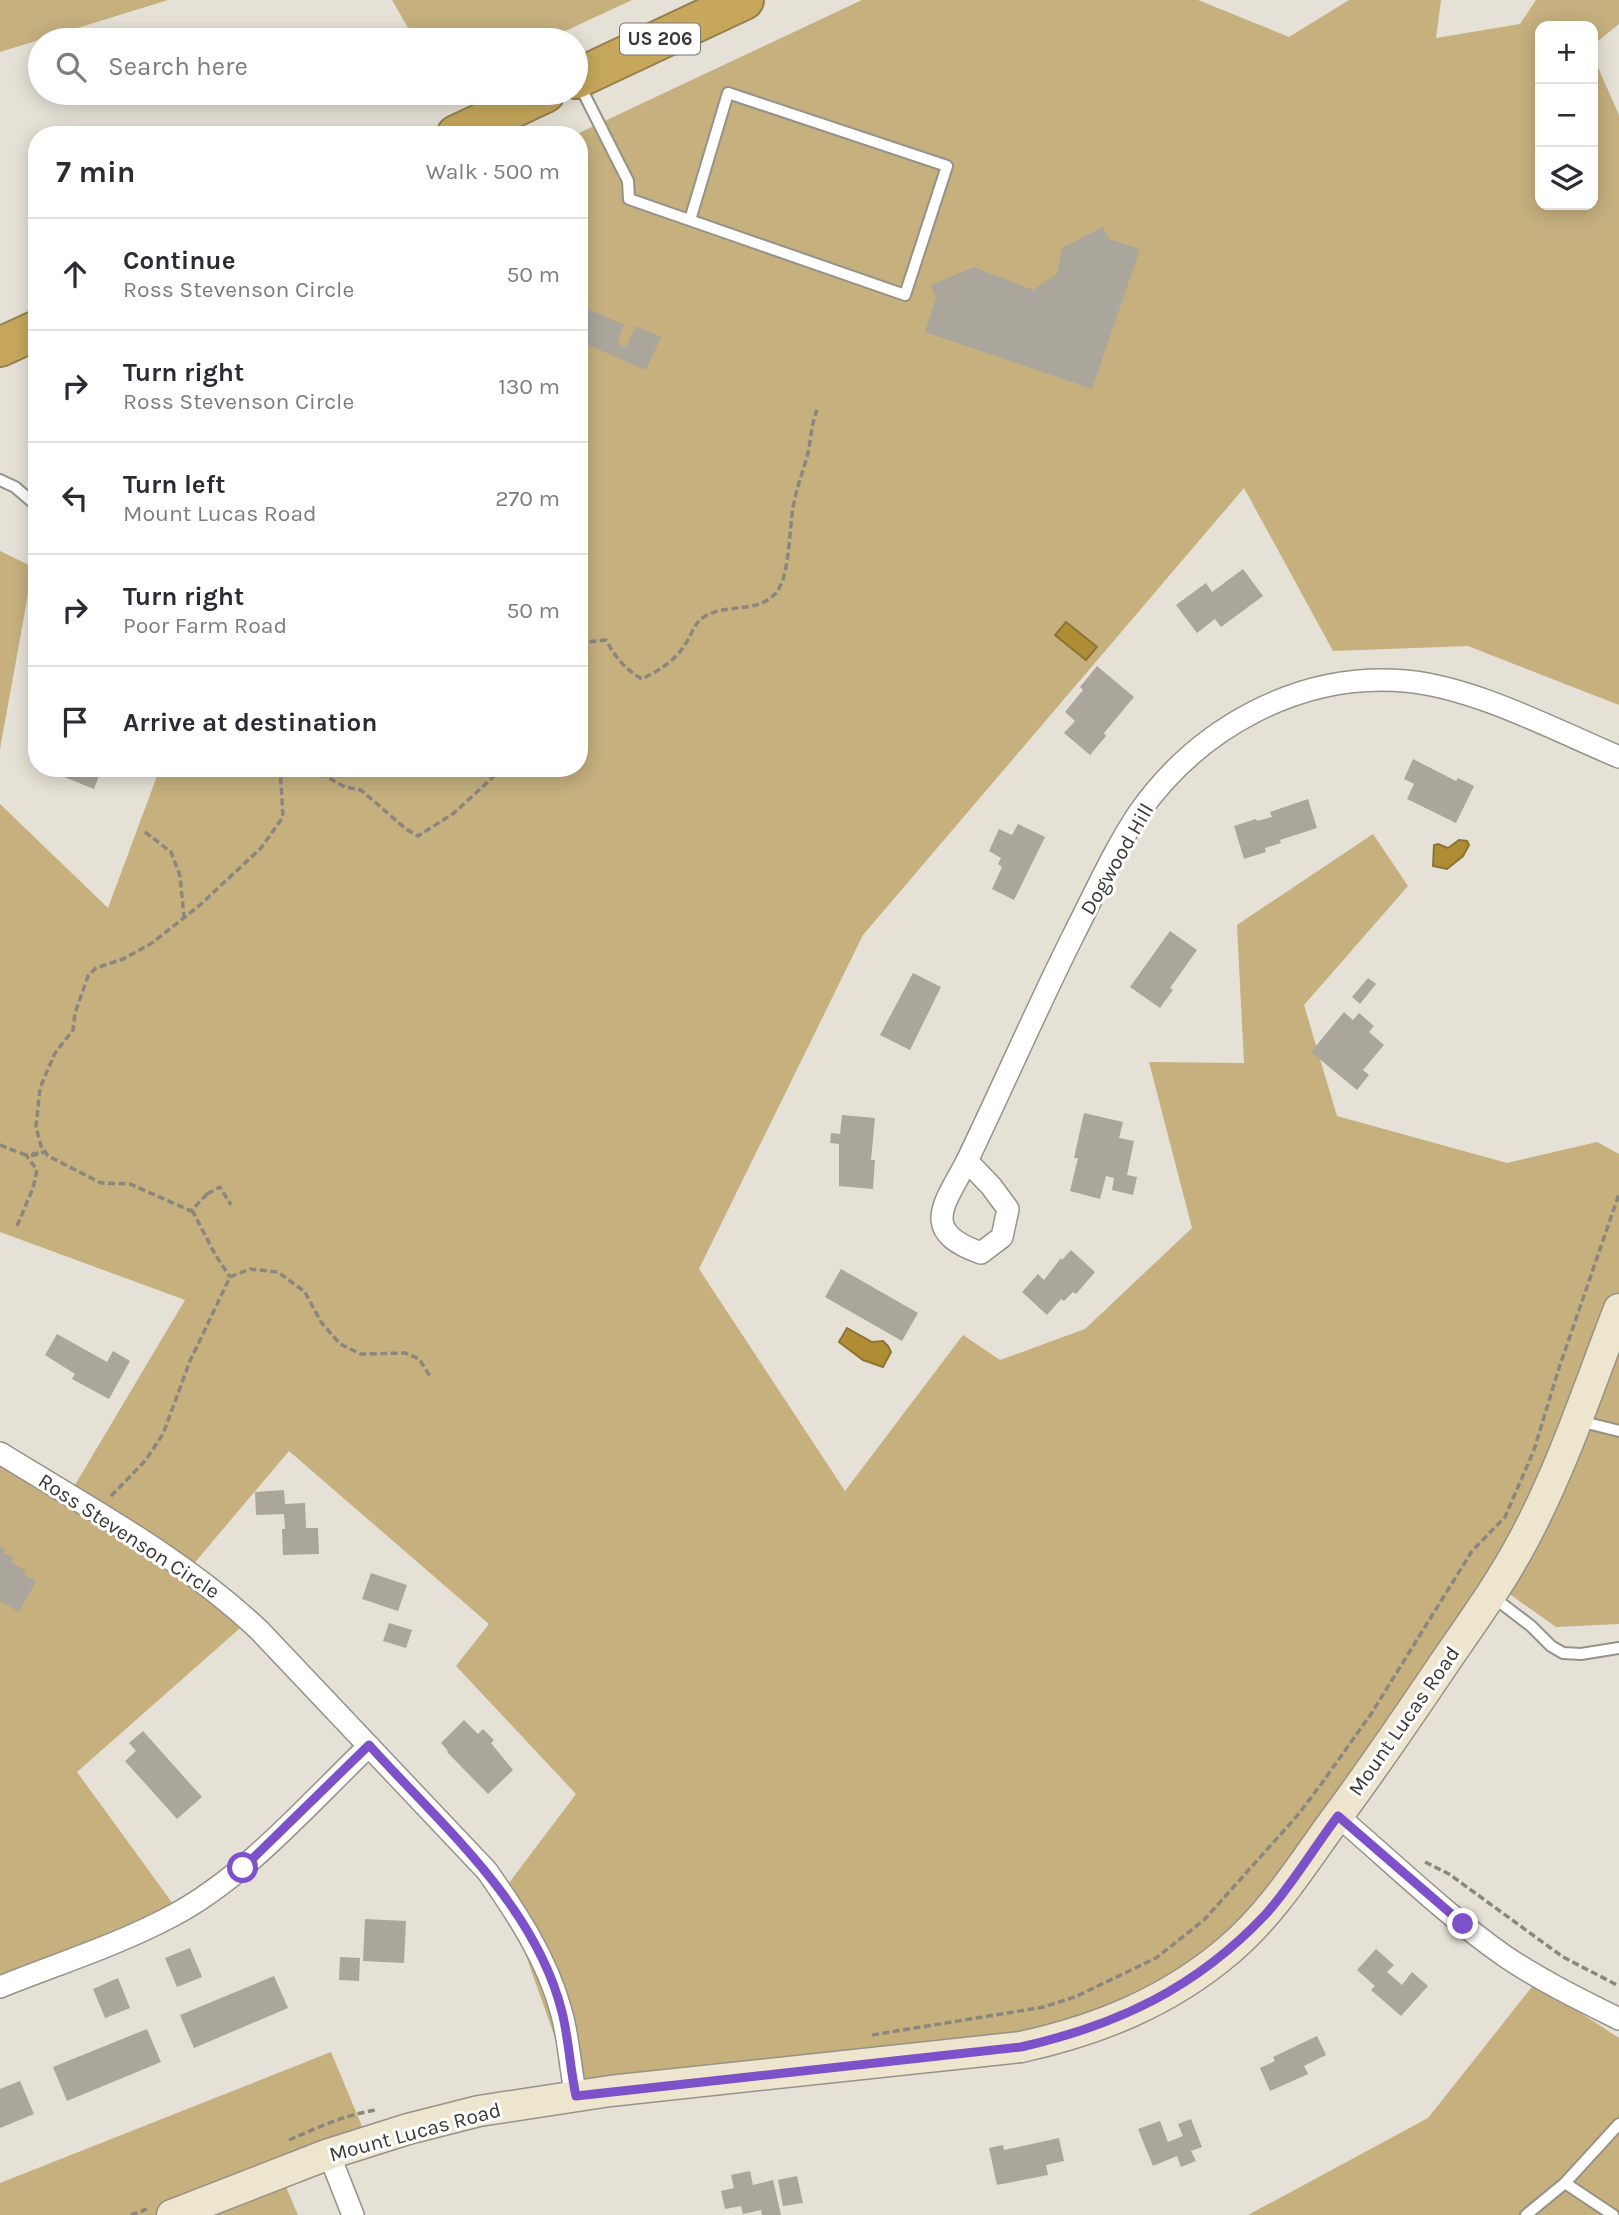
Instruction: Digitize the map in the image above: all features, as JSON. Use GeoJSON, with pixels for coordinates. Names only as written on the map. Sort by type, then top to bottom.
{"type":"FeatureCollection","features":[{"type":"Feature","properties":{"kind":"highway","name":"US 206"},"geometry":{"type":"LineString","coordinates":[[588,73],[744,0]]}},
{"type":"Feature","properties":{"kind":"highway"},"geometry":{"type":"LineString","coordinates":[[475,126],[520,105]]}},
{"type":"Feature","properties":{"kind":"highway"},"geometry":{"type":"LineString","coordinates":[[0,347],[28,334]]}},
{"type":"Feature","properties":{"kind":"street","name":"Dogwood Hill"},"geometry":{"type":"LineString","coordinates":[[967,1161],[1028,1025],[1117,850],[1139,814],[1165,781],[1195,752],[1228,727],[1273,702],[1328,685],[1367,680],[1406,681],[1481,699],[1619,757]]}},
{"type":"Feature","properties":{"kind":"street","name":"Mount Lucas Road"},"geometry":{"type":"LineString","coordinates":[[173,2215],[329,2154],[408,2129],[479,2111],[576,2096],[1021,2047],[1065,2037],[1107,2023],[1155,2001],[1229,1950],[1267,1913],[1374,1766],[1491,1595],[1524,1540],[1555,1476],[1619,1309]]}},
{"type":"Feature","properties":{"kind":"street","name":"Ross Stevenson Circle"},"geometry":{"type":"LineString","coordinates":[[0,1453],[185,1568],[224,1598],[259,1630],[487,1871],[515,1911],[536,1948],[562,2011],[576,2096]]}},
{"type":"Feature","properties":{"kind":"street"},"geometry":{"type":"LineString","coordinates":[[0,1987],[139,1932],[173,1916],[208,1894],[243,1868],[369,1745]]}},
{"type":"Feature","properties":{"kind":"street"},"geometry":{"type":"LineString","coordinates":[[1338,1816],[1463,1924],[1507,1957],[1554,1986],[1619,2019]]}},
{"type":"Feature","properties":{"kind":"street"},"geometry":{"type":"LineString","coordinates":[[329,2154],[353,2215]]}},
{"type":"Feature","properties":{"kind":"lane"},"geometry":{"type":"LineString","coordinates":[[588,103],[628,181],[629,199],[905,295],[947,166],[728,93],[690,220]]}},
{"type":"Feature","properties":{"kind":"lane"},"geometry":{"type":"LineString","coordinates":[[0,480],[15,487],[28,498]]}},
{"type":"Feature","properties":{"kind":"lane"},"geometry":{"type":"LineString","coordinates":[[1576,1420],[1619,1432]]}},
{"type":"Feature","properties":{"kind":"lane"},"geometry":{"type":"LineString","coordinates":[[1491,1595],[1563,1653],[1581,1654],[1619,1648]]}},
{"type":"Feature","properties":{"kind":"lane"},"geometry":{"type":"LineString","coordinates":[[1526,2215],[1565,2183],[1619,2124]]}},
{"type":"Feature","properties":{"kind":"lane"},"geometry":{"type":"LineString","coordinates":[[1565,2183],[1614,2215]]}},
{"type":"Feature","properties":{"kind":"path"},"geometry":{"type":"LineString","coordinates":[[588,642],[606,640],[613,654],[631,673],[642,679],[662,670],[671,662],[701,618],[714,611],[760,604],[775,595],[780,586],[790,546],[792,509],[817,410]]}},
{"type":"Feature","properties":{"kind":"path"},"geometry":{"type":"LineString","coordinates":[[230,1277],[191,1211],[130,1184],[101,1183],[48,1156],[36,1127],[40,1088],[55,1053],[73,1030],[84,983],[96,968],[136,953],[184,917],[251,858],[283,817],[281,777]]}},
{"type":"Feature","properties":{"kind":"path"},"geometry":{"type":"LineString","coordinates":[[327,777],[345,787],[361,790],[418,836],[454,813],[493,777]]}},
{"type":"Feature","properties":{"kind":"path"},"geometry":{"type":"LineString","coordinates":[[145,832],[171,852],[180,876],[184,917]]}},
{"type":"Feature","properties":{"kind":"path"},"geometry":{"type":"LineString","coordinates":[[0,1145],[27,1156],[37,1170],[33,1188],[17,1226]]}},
{"type":"Feature","properties":{"kind":"path"},"geometry":{"type":"LineString","coordinates":[[27,1156],[45,1152]]}},
{"type":"Feature","properties":{"kind":"path"},"geometry":{"type":"LineString","coordinates":[[191,1211],[207,1194],[220,1187],[231,1205]]}},
{"type":"Feature","properties":{"kind":"path"},"geometry":{"type":"LineString","coordinates":[[866,2036],[1044,2007],[1077,1996],[1156,1958],[1204,1920],[1297,1816],[1322,1783],[1371,1714],[1472,1551],[1505,1517],[1534,1450],[1559,1368],[1619,1194]]}},
{"type":"Feature","properties":{"kind":"path"},"geometry":{"type":"LineString","coordinates":[[109,1497],[145,1461],[163,1434],[190,1361],[230,1277],[250,1269],[278,1272],[304,1292],[321,1322],[340,1344],[361,1354],[405,1353],[419,1359],[430,1376]]}},
{"type":"Feature","properties":{"kind":"path"},"geometry":{"type":"LineString","coordinates":[[1424,1861],[1449,1874],[1563,1957],[1619,1986]]}},
{"type":"Feature","properties":{"kind":"shaded area"},"geometry":{"type":"Polygon","coordinates":[[[0,0],[168,0],[78,28],[28,28],[28,43],[0,52],[0,0]]]}},
{"type":"Feature","properties":{"kind":"shaded area"},"geometry":{"type":"Polygon","coordinates":[[[392,0],[632,0],[572,28],[408,28],[392,0]]]}},
{"type":"Feature","properties":{"kind":"shaded area"},"geometry":{"type":"Polygon","coordinates":[[[862,0],[1198,0],[1289,37],[1349,0],[1441,0],[1436,38],[1520,24],[1536,0],[1619,0],[1619,24],[1598,41],[1598,21],[1535,21],[1535,210],[1598,210],[1598,67],[1619,115],[1619,705],[1468,646],[1333,651],[1244,488],[863,935],[699,1269],[845,1491],[963,1335],[1000,1360],[1085,1329],[1192,1228],[1149,1062],[1244,1063],[1237,925],[1373,834],[1408,886],[1304,1005],[1337,1116],[1507,1163],[1597,1142],[1619,1154],[1619,1624],[1556,1627],[1494,1583],[1224,1949],[1093,2027],[580,2108],[503,1891],[576,1794],[456,1666],[489,1624],[289,1451],[191,1567],[247,1622],[77,1772],[184,1919],[0,1996],[0,1460],[66,1500],[185,1300],[0,1232],[0,804],[108,908],[157,777],[588,777],[588,129],[862,0]]]}},
{"type":"Feature","properties":{"kind":"shaded area"},"geometry":{"type":"Polygon","coordinates":[[[0,551],[28,565],[28,595],[0,749],[0,551]]]}},
{"type":"Feature","properties":{"kind":"shaded area"},"geometry":{"type":"Polygon","coordinates":[[[1066,622],[1097,647],[1086,660],[1055,635],[1066,622]]]}},
{"type":"Feature","properties":{"kind":"shaded area"},"geometry":{"type":"Polygon","coordinates":[[[1459,840],[1467,841],[1469,845],[1463,856],[1447,869],[1433,866],[1434,845],[1448,848],[1459,840]]]}},
{"type":"Feature","properties":{"kind":"shaded area"},"geometry":{"type":"Polygon","coordinates":[[[847,1328],[872,1342],[883,1341],[888,1346],[891,1352],[883,1367],[863,1360],[839,1342],[847,1328]]]}},
{"type":"Feature","properties":{"kind":"shaded area"},"geometry":{"type":"Polygon","coordinates":[[[1535,1983],[1619,2038],[1619,2215],[1248,2215],[1428,2118],[1535,1983]]]}},
{"type":"Feature","properties":{"kind":"shaded area"},"geometry":{"type":"Polygon","coordinates":[[[331,2052],[374,2155],[286,2187],[298,2215],[0,2215],[0,2183],[331,2052]]]}},
{"type":"Feature","properties":{"kind":"building"},"geometry":{"type":"Polygon","coordinates":[[[1103,227],[1109,239],[1140,249],[1092,389],[925,332],[936,297],[931,285],[974,267],[1033,290],[1057,274],[1062,248],[1103,227]]]}},
{"type":"Feature","properties":{"kind":"building"},"geometry":{"type":"Polygon","coordinates":[[[588,309],[624,325],[617,343],[626,347],[636,326],[661,337],[646,370],[588,345],[588,309]]]}},
{"type":"Feature","properties":{"kind":"building"},"geometry":{"type":"Polygon","coordinates":[[[1243,569],[1263,596],[1221,627],[1215,619],[1197,633],[1176,605],[1206,583],[1212,592],[1243,569]]]}},
{"type":"Feature","properties":{"kind":"building"},"geometry":{"type":"Polygon","coordinates":[[[1097,666],[1134,697],[1104,733],[1106,736],[1090,755],[1064,733],[1075,721],[1065,712],[1083,690],[1080,687],[1097,666]]]}},
{"type":"Feature","properties":{"kind":"building"},"geometry":{"type":"Polygon","coordinates":[[[1413,759],[1456,781],[1458,778],[1474,786],[1456,823],[1407,799],[1414,784],[1404,779],[1413,759]]]}},
{"type":"Feature","properties":{"kind":"building"},"geometry":{"type":"Polygon","coordinates":[[[64,777],[99,777],[94,789],[64,777]]]}},
{"type":"Feature","properties":{"kind":"building"},"geometry":{"type":"Polygon","coordinates":[[[1308,799],[1317,828],[1280,840],[1281,843],[1265,848],[1266,852],[1244,859],[1234,826],[1272,817],[1270,812],[1308,799]]]}},
{"type":"Feature","properties":{"kind":"building"},"geometry":{"type":"Polygon","coordinates":[[[1018,824],[1045,837],[1014,900],[992,889],[1002,867],[998,864],[1001,858],[989,851],[999,829],[1012,835],[1018,824]]]}},
{"type":"Feature","properties":{"kind":"building"},"geometry":{"type":"Polygon","coordinates":[[[1170,931],[1197,950],[1170,988],[1173,990],[1160,1008],[1130,987],[1170,931]]]}},
{"type":"Feature","properties":{"kind":"building"},"geometry":{"type":"Polygon","coordinates":[[[913,973],[941,987],[910,1050],[880,1035],[913,973]]]}},
{"type":"Feature","properties":{"kind":"building"},"geometry":{"type":"Polygon","coordinates":[[[1368,978],[1376,984],[1360,1004],[1352,997],[1368,978]]]}},
{"type":"Feature","properties":{"kind":"building"},"geometry":{"type":"Polygon","coordinates":[[[1344,1012],[1353,1020],[1359,1013],[1374,1026],[1369,1032],[1384,1045],[1363,1070],[1369,1075],[1357,1090],[1311,1052],[1344,1012]]]}},
{"type":"Feature","properties":{"kind":"building"},"geometry":{"type":"Polygon","coordinates":[[[1084,1113],[1123,1122],[1119,1138],[1134,1141],[1127,1175],[1137,1177],[1133,1195],[1112,1190],[1114,1178],[1106,1176],[1100,1199],[1070,1191],[1084,1113]]]}},
{"type":"Feature","properties":{"kind":"building"},"geometry":{"type":"Polygon","coordinates":[[[842,1115],[875,1118],[871,1160],[875,1160],[873,1189],[839,1186],[839,1144],[830,1143],[831,1133],[840,1134],[842,1115]]]}},
{"type":"Feature","properties":{"kind":"building"},"geometry":{"type":"Polygon","coordinates":[[[1071,1250],[1095,1272],[1076,1294],[1073,1292],[1064,1301],[1061,1299],[1047,1315],[1022,1292],[1038,1274],[1044,1280],[1071,1250]]]}},
{"type":"Feature","properties":{"kind":"building"},"geometry":{"type":"Polygon","coordinates":[[[841,1269],[918,1313],[902,1341],[825,1297],[841,1269]]]}},
{"type":"Feature","properties":{"kind":"building"},"geometry":{"type":"Polygon","coordinates":[[[57,1334],[107,1362],[113,1351],[130,1361],[109,1399],[72,1379],[75,1374],[45,1355],[57,1334]]]}},
{"type":"Feature","properties":{"kind":"building"},"geometry":{"type":"Polygon","coordinates":[[[284,1490],[285,1504],[305,1503],[306,1528],[318,1528],[319,1554],[283,1555],[284,1514],[256,1515],[255,1492],[284,1490]]]}},
{"type":"Feature","properties":{"kind":"building"},"geometry":{"type":"Polygon","coordinates":[[[0,1547],[6,1550],[4,1553],[13,1557],[11,1562],[36,1581],[19,1612],[0,1601],[0,1547]]]}},
{"type":"Feature","properties":{"kind":"building"},"geometry":{"type":"Polygon","coordinates":[[[371,1573],[407,1585],[398,1611],[362,1599],[371,1573]]]}},
{"type":"Feature","properties":{"kind":"building"},"geometry":{"type":"Polygon","coordinates":[[[389,1623],[412,1630],[406,1648],[383,1641],[389,1623]]]}},
{"type":"Feature","properties":{"kind":"building"},"geometry":{"type":"Polygon","coordinates":[[[464,1720],[478,1734],[483,1729],[494,1740],[491,1743],[513,1770],[488,1794],[441,1743],[464,1720]]]}},
{"type":"Feature","properties":{"kind":"building"},"geometry":{"type":"Polygon","coordinates":[[[143,1731],[202,1797],[177,1819],[125,1761],[136,1751],[129,1743],[143,1731]]]}},
{"type":"Feature","properties":{"kind":"building"},"geometry":{"type":"Polygon","coordinates":[[[365,1919],[406,1921],[404,1963],[363,1961],[365,1919]]]}},
{"type":"Feature","properties":{"kind":"building"},"geometry":{"type":"Polygon","coordinates":[[[190,1948],[202,1977],[177,1987],[165,1958],[190,1948]]]}},
{"type":"Feature","properties":{"kind":"building"},"geometry":{"type":"Polygon","coordinates":[[[1376,1949],[1394,1965],[1387,1972],[1402,1985],[1412,1972],[1428,1986],[1401,2016],[1371,1990],[1375,1986],[1357,1970],[1376,1949]]]}},
{"type":"Feature","properties":{"kind":"building"},"geometry":{"type":"Polygon","coordinates":[[[340,1957],[360,1958],[359,1981],[339,1980],[340,1957]]]}},
{"type":"Feature","properties":{"kind":"building"},"geometry":{"type":"Polygon","coordinates":[[[274,1976],[288,2008],[194,2048],[180,2015],[274,1976]]]}},
{"type":"Feature","properties":{"kind":"building"},"geometry":{"type":"Polygon","coordinates":[[[118,1978],[130,2008],[105,2018],[93,1989],[118,1978]]]}},
{"type":"Feature","properties":{"kind":"building"},"geometry":{"type":"Polygon","coordinates":[[[147,2029],[161,2062],[67,2101],[53,2067],[147,2029]]]}},
{"type":"Feature","properties":{"kind":"building"},"geometry":{"type":"Polygon","coordinates":[[[1317,2036],[1326,2055],[1304,2066],[1308,2074],[1270,2091],[1260,2068],[1275,2061],[1273,2057],[1317,2036]]]}},
{"type":"Feature","properties":{"kind":"building"},"geometry":{"type":"Polygon","coordinates":[[[20,2081],[34,2114],[0,2128],[0,2089],[20,2081]]]}},
{"type":"Feature","properties":{"kind":"building"},"geometry":{"type":"Polygon","coordinates":[[[1191,2119],[1202,2147],[1191,2151],[1196,2161],[1181,2167],[1177,2156],[1153,2166],[1138,2129],[1160,2121],[1168,2142],[1183,2136],[1178,2124],[1191,2119]]]}},
{"type":"Feature","properties":{"kind":"building"},"geometry":{"type":"Polygon","coordinates":[[[1059,2138],[1064,2161],[1046,2165],[1048,2175],[997,2185],[989,2148],[1003,2145],[1004,2150],[1059,2138]]]}},
{"type":"Feature","properties":{"kind":"building"},"geometry":{"type":"Polygon","coordinates":[[[750,2171],[753,2185],[773,2180],[781,2215],[762,2215],[761,2210],[743,2214],[741,2206],[725,2209],[721,2191],[734,2188],[731,2175],[750,2171]]]}},
{"type":"Feature","properties":{"kind":"building"},"geometry":{"type":"Polygon","coordinates":[[[797,2176],[803,2203],[783,2206],[778,2180],[797,2176]]]}},
{"type":"Feature","properties":{"kind":"route"},"geometry":{"type":"LineString","coordinates":[[243,1868],[369,1745],[487,1871],[515,1911],[536,1948],[562,2011],[576,2096],[1021,2047],[1065,2037],[1107,2023],[1155,2001],[1229,1950],[1267,1913],[1338,1816],[1463,1924]]}}]}
